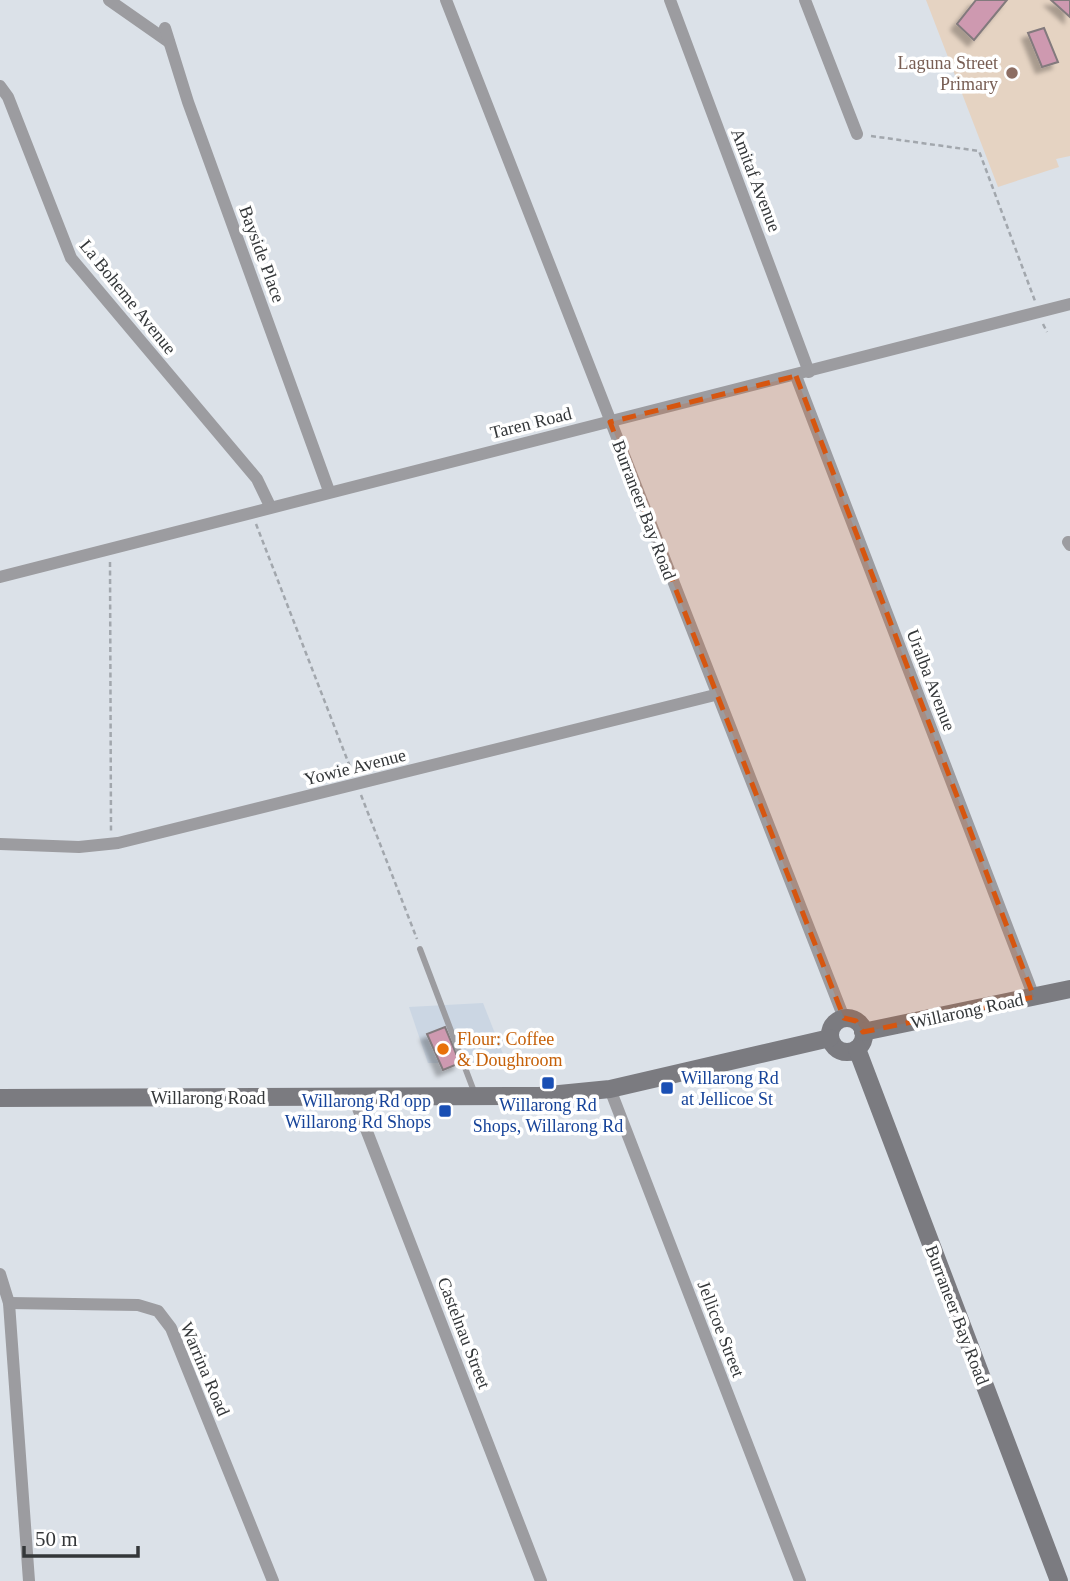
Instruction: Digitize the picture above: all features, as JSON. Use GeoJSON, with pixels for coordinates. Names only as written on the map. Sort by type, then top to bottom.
{"type":"FeatureCollection","features":[{"type":"Feature","properties":{"kind":"street"},"geometry":{"type":"LineString","coordinates":[[109,0],[169,42]]}},
{"type":"Feature","properties":{"kind":"street","name":"Burraneer Bay Road"},"geometry":{"type":"LineString","coordinates":[[446,0],[715,695],[844,1018]]}},
{"type":"Feature","properties":{"kind":"street","name":"Amitaf Avenue"},"geometry":{"type":"LineString","coordinates":[[670,0],[809,372]]}},
{"type":"Feature","properties":{"kind":"street"},"geometry":{"type":"LineString","coordinates":[[805,0],[857,134]]}},
{"type":"Feature","properties":{"kind":"street","name":"Bayside Place"},"geometry":{"type":"LineString","coordinates":[[165,28],[188,102],[329,491]]}},
{"type":"Feature","properties":{"kind":"street","name":"La Boheme Avenue"},"geometry":{"type":"LineString","coordinates":[[0,86],[8,97],[71,258],[257,479],[270,506]]}},
{"type":"Feature","properties":{"kind":"street","name":"Taren Road"},"geometry":{"type":"LineString","coordinates":[[0,577],[1070,304]]}},
{"type":"Feature","properties":{"kind":"street","name":"Uralba Avenue"},"geometry":{"type":"LineString","coordinates":[[796,376],[1034,997]]}},
{"type":"Feature","properties":{"kind":"street","name":"Yowie Avenue"},"geometry":{"type":"LineString","coordinates":[[0,844],[79,847],[111,844],[715,695]]}},
{"type":"Feature","properties":{"kind":"street","name":"Willarong Road"},"geometry":{"type":"LineString","coordinates":[[863,1032],[1070,989]]}},
{"type":"Feature","properties":{"kind":"street"},"geometry":{"type":"LineString","coordinates":[[844,1018],[856,1021],[863,1032],[862,1043],[857,1049],[840,1051],[830,1038],[832,1027],[844,1018]]}},
{"type":"Feature","properties":{"kind":"street","name":"Willarong Road"},"geometry":{"type":"LineString","coordinates":[[0,1098],[539,1096],[610,1089],[830,1038]]}},
{"type":"Feature","properties":{"kind":"street","name":"Burraneer Bay Road"},"geometry":{"type":"LineString","coordinates":[[857,1049],[859,1061],[1059,1581]]}},
{"type":"Feature","properties":{"kind":"street","name":"Jellicoe Street"},"geometry":{"type":"LineString","coordinates":[[610,1089],[800,1581]]}},
{"type":"Feature","properties":{"kind":"street","name":"Castelnau Street"},"geometry":{"type":"LineString","coordinates":[[354,1098],[541,1581]]}},
{"type":"Feature","properties":{"kind":"street"},"geometry":{"type":"LineString","coordinates":[[0,1274],[9,1303],[6,1358],[29,1581]]}},
{"type":"Feature","properties":{"kind":"street","name":"Warrina Road"},"geometry":{"type":"LineString","coordinates":[[9,1303],[138,1305],[158,1311],[171,1328],[274,1581]]}},
{"type":"Feature","properties":{"kind":"lane"},"geometry":{"type":"LineString","coordinates":[[420,948],[476,1097]]}},
{"type":"Feature","properties":{"kind":"path"},"geometry":{"type":"LineString","coordinates":[[857,134],[979,150],[1039,312]]}},
{"type":"Feature","properties":{"kind":"path"},"geometry":{"type":"LineString","coordinates":[[251,512],[420,948]]}},
{"type":"Feature","properties":{"kind":"path"},"geometry":{"type":"LineString","coordinates":[[110,548],[111,844]]}},
{"type":"Feature","properties":{"kind":"highlighted area"},"geometry":{"type":"Polygon","coordinates":[[[796,376],[1034,997],[863,1032],[856,1021],[844,1018],[610,422],[796,376]]]}},
{"type":"Feature","properties":{"kind":"shaded area","name":"Laguna Street Primary"},"geometry":{"type":"Polygon","coordinates":[[[926,0],[1070,0],[1070,156],[1056,159],[1059,167],[998,187],[926,0]]]}},
{"type":"Feature","properties":{"kind":"shaded area"},"geometry":{"type":"Polygon","coordinates":[[[483,1003],[507,1064],[428,1063],[409,1007],[483,1003]]]}},
{"type":"Feature","properties":{"kind":"building"},"geometry":{"type":"Polygon","coordinates":[[[976,0],[1007,0],[974,40],[957,24],[976,0]]]}},
{"type":"Feature","properties":{"kind":"building"},"geometry":{"type":"Polygon","coordinates":[[[1051,0],[1070,0],[1070,17],[1051,0]]]}},
{"type":"Feature","properties":{"kind":"building"},"geometry":{"type":"Polygon","coordinates":[[[1044,28],[1058,62],[1042,67],[1028,33],[1044,28]]]}},
{"type":"Feature","properties":{"kind":"building","name":"Flour: Coffee & Doughroom"},"geometry":{"type":"Polygon","coordinates":[[[445,1027],[460,1063],[443,1070],[427,1034],[445,1027]]]}},
{"type":"Feature","properties":{"kind":"place","name":"Laguna Street Primary"},"geometry":{"type":"Point","coordinates":[1012,73]}},
{"type":"Feature","properties":{"kind":"place","name":"Flour: Coffee & Doughroom"},"geometry":{"type":"Point","coordinates":[443,1049]}},
{"type":"Feature","properties":{"kind":"place","name":"Willarong Rd Shops, Willarong Rd"},"geometry":{"type":"Point","coordinates":[548,1083]}},
{"type":"Feature","properties":{"kind":"place","name":"Willarong Rd at Jellicoe St"},"geometry":{"type":"Point","coordinates":[667,1088]}},
{"type":"Feature","properties":{"kind":"place","name":"Willarong Rd opp Willarong Rd Shops"},"geometry":{"type":"Point","coordinates":[445,1111]}}]}
